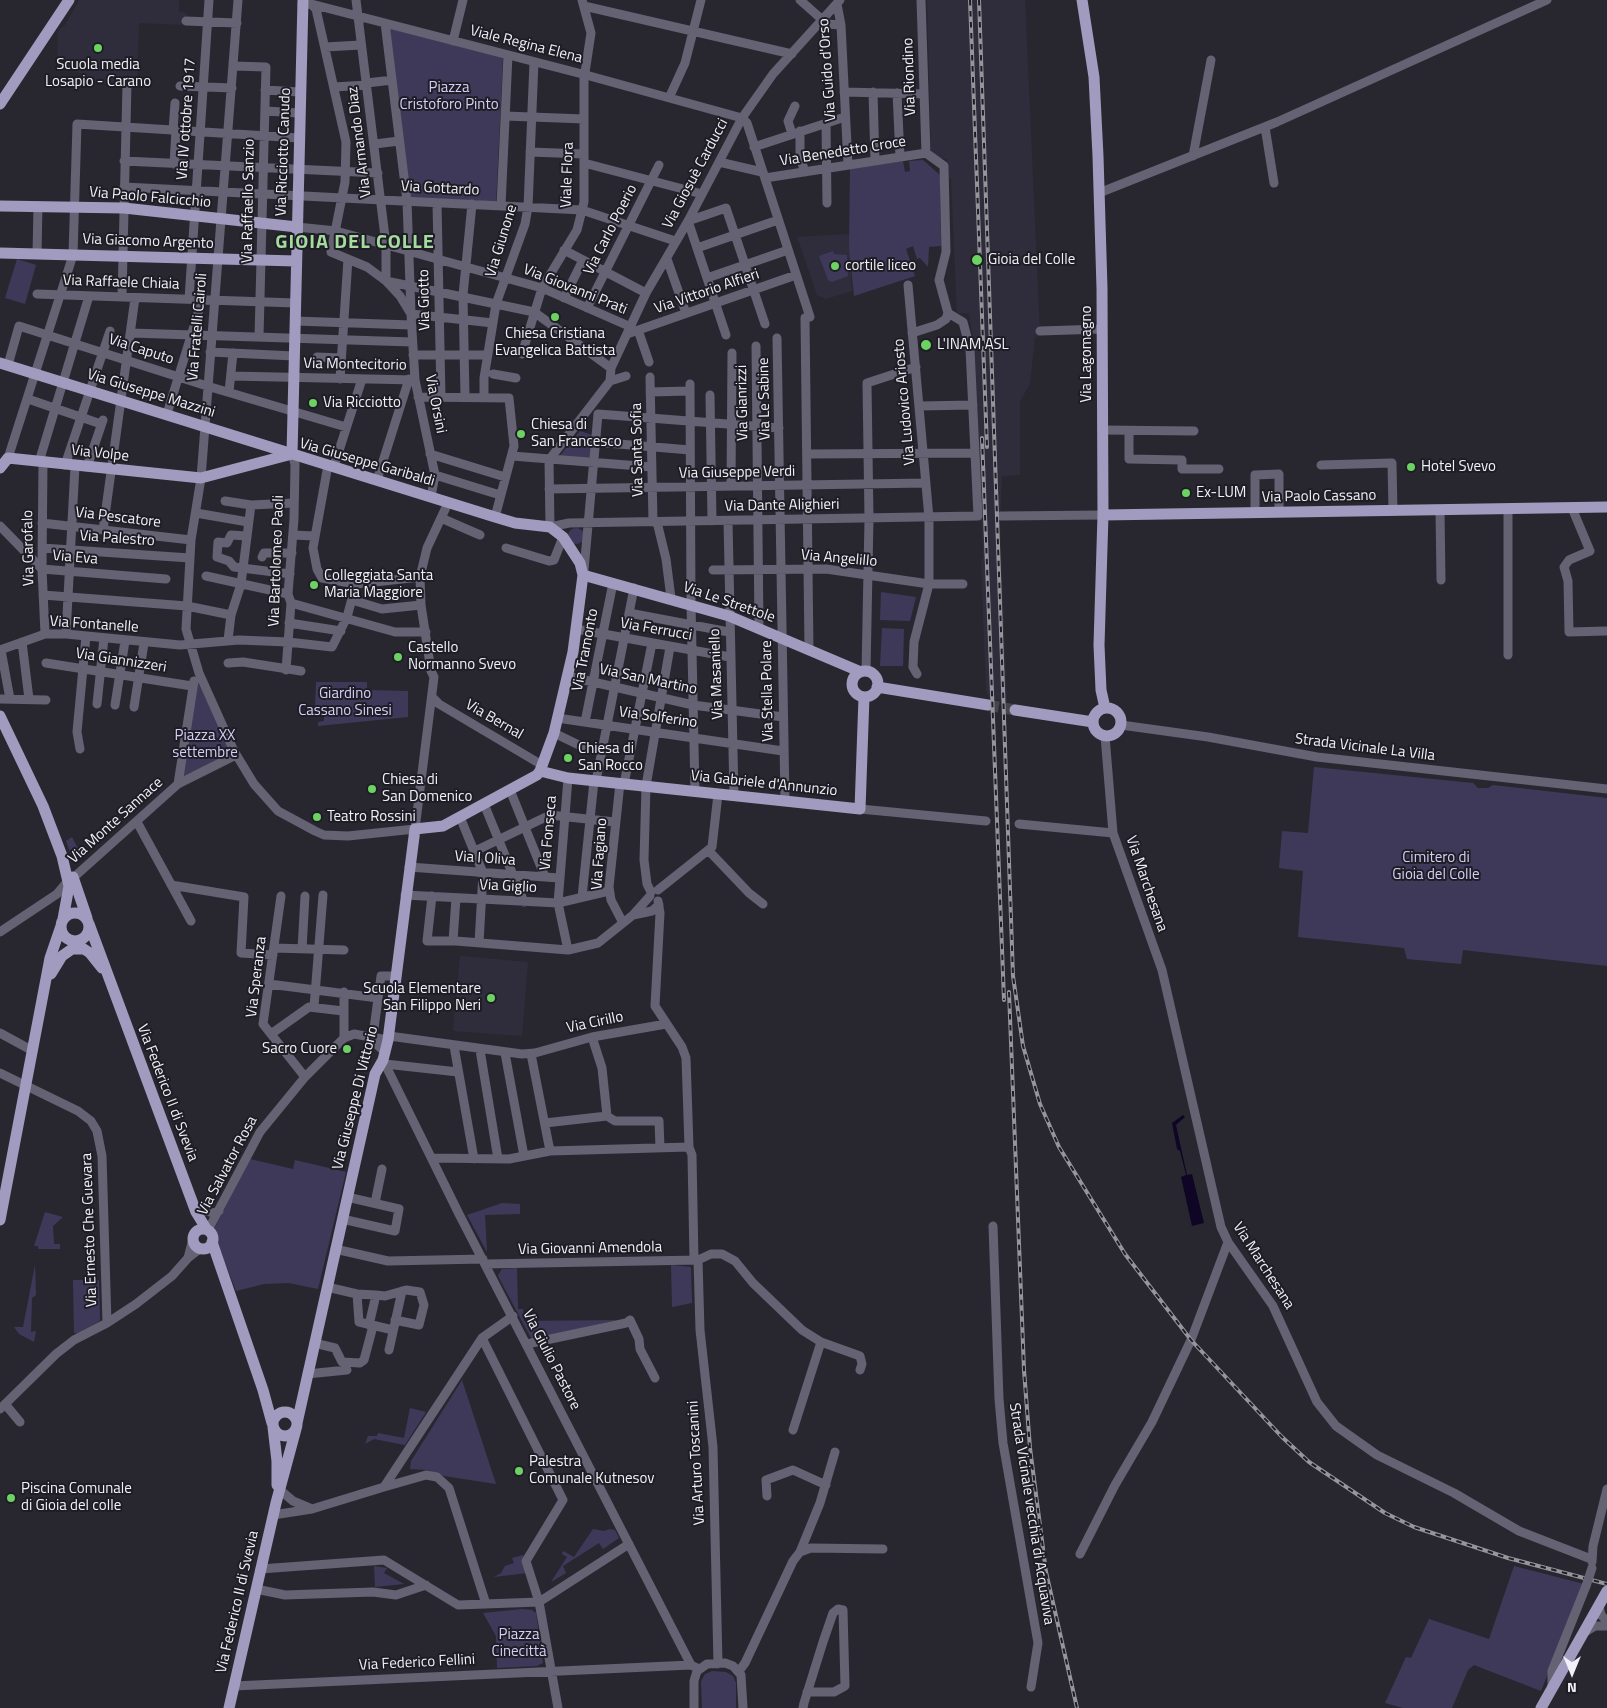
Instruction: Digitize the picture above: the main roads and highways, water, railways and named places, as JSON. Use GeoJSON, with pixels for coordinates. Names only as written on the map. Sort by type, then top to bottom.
{"type":"FeatureCollection","features":[{"type":"Feature","properties":{"kind":"main road"},"geometry":{"type":"LineString","coordinates":[[0,104],[69,0]]}},
{"type":"Feature","properties":{"kind":"main road","name":"Via Lagomagno"},"geometry":{"type":"LineString","coordinates":[[1082,0],[1094,77],[1099,193],[1103,515],[1099,645],[1101,690],[1105,708]]}},
{"type":"Feature","properties":{"kind":"main road","name":"Via Ricciotto Canudo"},"geometry":{"type":"LineString","coordinates":[[292,454],[300,92],[305,3]]}},
{"type":"Feature","properties":{"kind":"main road","name":"Via Paolo Falcicchio"},"geometry":{"type":"LineString","coordinates":[[0,206],[124,208],[297,227]]}},
{"type":"Feature","properties":{"kind":"main road","name":"Via Giacomo Argento"},"geometry":{"type":"LineString","coordinates":[[0,253],[296,261]]}},
{"type":"Feature","properties":{"kind":"main road","name":"Via Giuseppe Mazzini"},"geometry":{"type":"LineString","coordinates":[[4,364],[292,454]]}},
{"type":"Feature","properties":{"kind":"main road","name":"Via Giuseppe Garibaldi"},"geometry":{"type":"LineString","coordinates":[[201,478],[292,454],[515,523],[550,527],[563,537],[580,563],[583,575]]}},
{"type":"Feature","properties":{"kind":"main road","name":"Via Volpe"},"geometry":{"type":"LineString","coordinates":[[0,468],[8,458],[201,478]]}},
{"type":"Feature","properties":{"kind":"main road","name":"Via Paolo Cassano"},"geometry":{"type":"LineString","coordinates":[[1103,515],[1607,507]]}},
{"type":"Feature","properties":{"kind":"main road"},"geometry":{"type":"LineString","coordinates":[[541,768],[554,733],[567,676],[576,629],[583,575]]}},
{"type":"Feature","properties":{"kind":"main road","name":"Via Le Strettole"},"geometry":{"type":"LineString","coordinates":[[583,575],[691,603],[729,616],[863,672]]}},
{"type":"Feature","properties":{"kind":"main road"},"geometry":{"type":"LineString","coordinates":[[863,672],[876,678],[877,687],[872,694],[864,697],[854,692],[852,684],[854,678],[863,672]]}},
{"type":"Feature","properties":{"kind":"main road"},"geometry":{"type":"LineString","coordinates":[[877,687],[988,705]]}},
{"type":"Feature","properties":{"kind":"main road","name":"Via Gabriele d'Annunzio"},"geometry":{"type":"LineString","coordinates":[[541,768],[568,778],[860,809],[864,697]]}},
{"type":"Feature","properties":{"kind":"main road"},"geometry":{"type":"LineString","coordinates":[[1105,708],[1117,712],[1120,725],[1113,734],[1105,736],[1095,730],[1093,722],[1095,714],[1105,708]]}},
{"type":"Feature","properties":{"kind":"main road"},"geometry":{"type":"LineString","coordinates":[[1015,710],[1093,722]]}},
{"type":"Feature","properties":{"kind":"main road"},"geometry":{"type":"LineString","coordinates":[[0,716],[43,806],[73,892],[88,921],[111,985]]}},
{"type":"Feature","properties":{"kind":"main road","name":"Via Giuseppe Di Vittorio"},"geometry":{"type":"LineString","coordinates":[[297,1426],[300,1401],[376,1074],[385,1058],[415,829],[442,826],[537,775],[541,768]]}},
{"type":"Feature","properties":{"kind":"main road"},"geometry":{"type":"LineString","coordinates":[[0,1220],[2,1198],[47,982],[50,958],[73,892]]}},
{"type":"Feature","properties":{"kind":"main road"},"geometry":{"type":"LineString","coordinates":[[62,923],[74,912],[88,921]]}},
{"type":"Feature","properties":{"kind":"main road"},"geometry":{"type":"LineString","coordinates":[[47,982],[62,956],[88,933],[88,921]]}},
{"type":"Feature","properties":{"kind":"main road"},"geometry":{"type":"LineString","coordinates":[[62,923],[63,934],[94,957],[111,985]]}},
{"type":"Feature","properties":{"kind":"main road","name":"Via Federico II di Svevia"},"geometry":{"type":"LineString","coordinates":[[111,985],[196,1210],[207,1230]]}},
{"type":"Feature","properties":{"kind":"main road"},"geometry":{"type":"LineString","coordinates":[[193,1238],[197,1230],[207,1230],[212,1234],[205,1246],[196,1245],[193,1238],[196,1210]]}},
{"type":"Feature","properties":{"kind":"main road","name":"Via Federico II di Svevia"},"geometry":{"type":"LineString","coordinates":[[205,1246],[217,1262],[263,1390],[272,1425],[277,1461],[276,1503]]}},
{"type":"Feature","properties":{"kind":"main road","name":"Via Federico II di Svevia"},"geometry":{"type":"LineString","coordinates":[[263,1390],[284,1412]]}},
{"type":"Feature","properties":{"kind":"main road"},"geometry":{"type":"LineString","coordinates":[[284,1412],[293,1415],[297,1426],[293,1433],[285,1436],[275,1432],[272,1425],[275,1416],[300,1401]]}},
{"type":"Feature","properties":{"kind":"main road","name":"Via Federico II di Svevia"},"geometry":{"type":"LineString","coordinates":[[229,1708],[273,1515],[297,1426]]}},
{"type":"Feature","properties":{"kind":"main road"},"geometry":{"type":"LineString","coordinates":[[1541,1708],[1583,1633],[1604,1601]]}},
{"type":"Feature","properties":{"kind":"tunnel"},"geometry":{"type":"LineString","coordinates":[[988,705],[1015,710]]}},
{"type":"Feature","properties":{"kind":"railway"},"geometry":{"type":"LineString","coordinates":[[970,0],[987,447]]}},
{"type":"Feature","properties":{"kind":"railway"},"geometry":{"type":"LineString","coordinates":[[979,0],[1013,976],[1023,1046],[1040,1104],[1059,1147],[1125,1254],[1191,1340],[1282,1437],[1309,1462],[1385,1513],[1414,1527],[1508,1558],[1607,1584]]}},
{"type":"Feature","properties":{"kind":"railway"},"geometry":{"type":"LineString","coordinates":[[982,438],[1004,1000]]}},
{"type":"Feature","properties":{"kind":"railway"},"geometry":{"type":"LineString","coordinates":[[1009,992],[1024,1370],[1030,1448],[1046,1572],[1077,1708]]}},
{"type":"Feature","properties":{"kind":"place","name":"Scuola media Losapio - Carano"},"geometry":{"type":"Point","coordinates":[98,48]}},
{"type":"Feature","properties":{"kind":"place","name":"Gioia del Colle"},"geometry":{"type":"Point","coordinates":[977,260]}},
{"type":"Feature","properties":{"kind":"place","name":"cortile liceo"},"geometry":{"type":"Point","coordinates":[835,266]}},
{"type":"Feature","properties":{"kind":"place","name":"Chiesa Cristiana Evangelica Battista"},"geometry":{"type":"Point","coordinates":[555,317]}},
{"type":"Feature","properties":{"kind":"place","name":"L'INAM ASL"},"geometry":{"type":"Point","coordinates":[926,345]}},
{"type":"Feature","properties":{"kind":"place","name":"Via Ricciotto"},"geometry":{"type":"Point","coordinates":[313,403]}},
{"type":"Feature","properties":{"kind":"place","name":"Chiesa di San Francesco"},"geometry":{"type":"Point","coordinates":[521,434]}},
{"type":"Feature","properties":{"kind":"place","name":"Hotel Svevo"},"geometry":{"type":"Point","coordinates":[1411,467]}},
{"type":"Feature","properties":{"kind":"place","name":"Ex-LUM"},"geometry":{"type":"Point","coordinates":[1186,493]}},
{"type":"Feature","properties":{"kind":"place","name":"Colleggiata Santa Maria Maggiore"},"geometry":{"type":"Point","coordinates":[314,585]}},
{"type":"Feature","properties":{"kind":"place","name":"Castello Normanno Svevo"},"geometry":{"type":"Point","coordinates":[398,657]}},
{"type":"Feature","properties":{"kind":"place","name":"Chiesa di San Rocco"},"geometry":{"type":"Point","coordinates":[568,758]}},
{"type":"Feature","properties":{"kind":"place","name":"Chiesa di San Domenico"},"geometry":{"type":"Point","coordinates":[372,789]}},
{"type":"Feature","properties":{"kind":"place","name":"Teatro Rossini"},"geometry":{"type":"Point","coordinates":[317,817]}},
{"type":"Feature","properties":{"kind":"place","name":"Scuola Elementare San Filippo Neri"},"geometry":{"type":"Point","coordinates":[491,998]}},
{"type":"Feature","properties":{"kind":"place","name":"Sacro Cuore"},"geometry":{"type":"Point","coordinates":[347,1049]}},
{"type":"Feature","properties":{"kind":"place","name":"Palestra Comunale Kutnesov"},"geometry":{"type":"Point","coordinates":[519,1471]}},
{"type":"Feature","properties":{"kind":"place","name":"Piscina Comunale di Gioia del colle"},"geometry":{"type":"Point","coordinates":[11,1498]}},
{"type":"Feature","properties":{"kind":"district","name":"GIOIA DEL COLLE"},"geometry":{"type":"Point","coordinates":[355,243]}},
{"type":"Feature","properties":{"kind":"park label","name":"Piazza Cristoforo Pinto"},"geometry":{"type":"Point","coordinates":[449,96]}},
{"type":"Feature","properties":{"kind":"park label","name":"Giardino Cassano Sinesi"},"geometry":{"type":"Point","coordinates":[345,702]}},
{"type":"Feature","properties":{"kind":"park label","name":"Piazza XX settembre"},"geometry":{"type":"Point","coordinates":[205,744]}},
{"type":"Feature","properties":{"kind":"park label","name":"Cimitero di Gioia del Colle"},"geometry":{"type":"Point","coordinates":[1436,866]}},
{"type":"Feature","properties":{"kind":"park label","name":"Piazza Cinecittà"},"geometry":{"type":"Point","coordinates":[519,1644]}}]}
